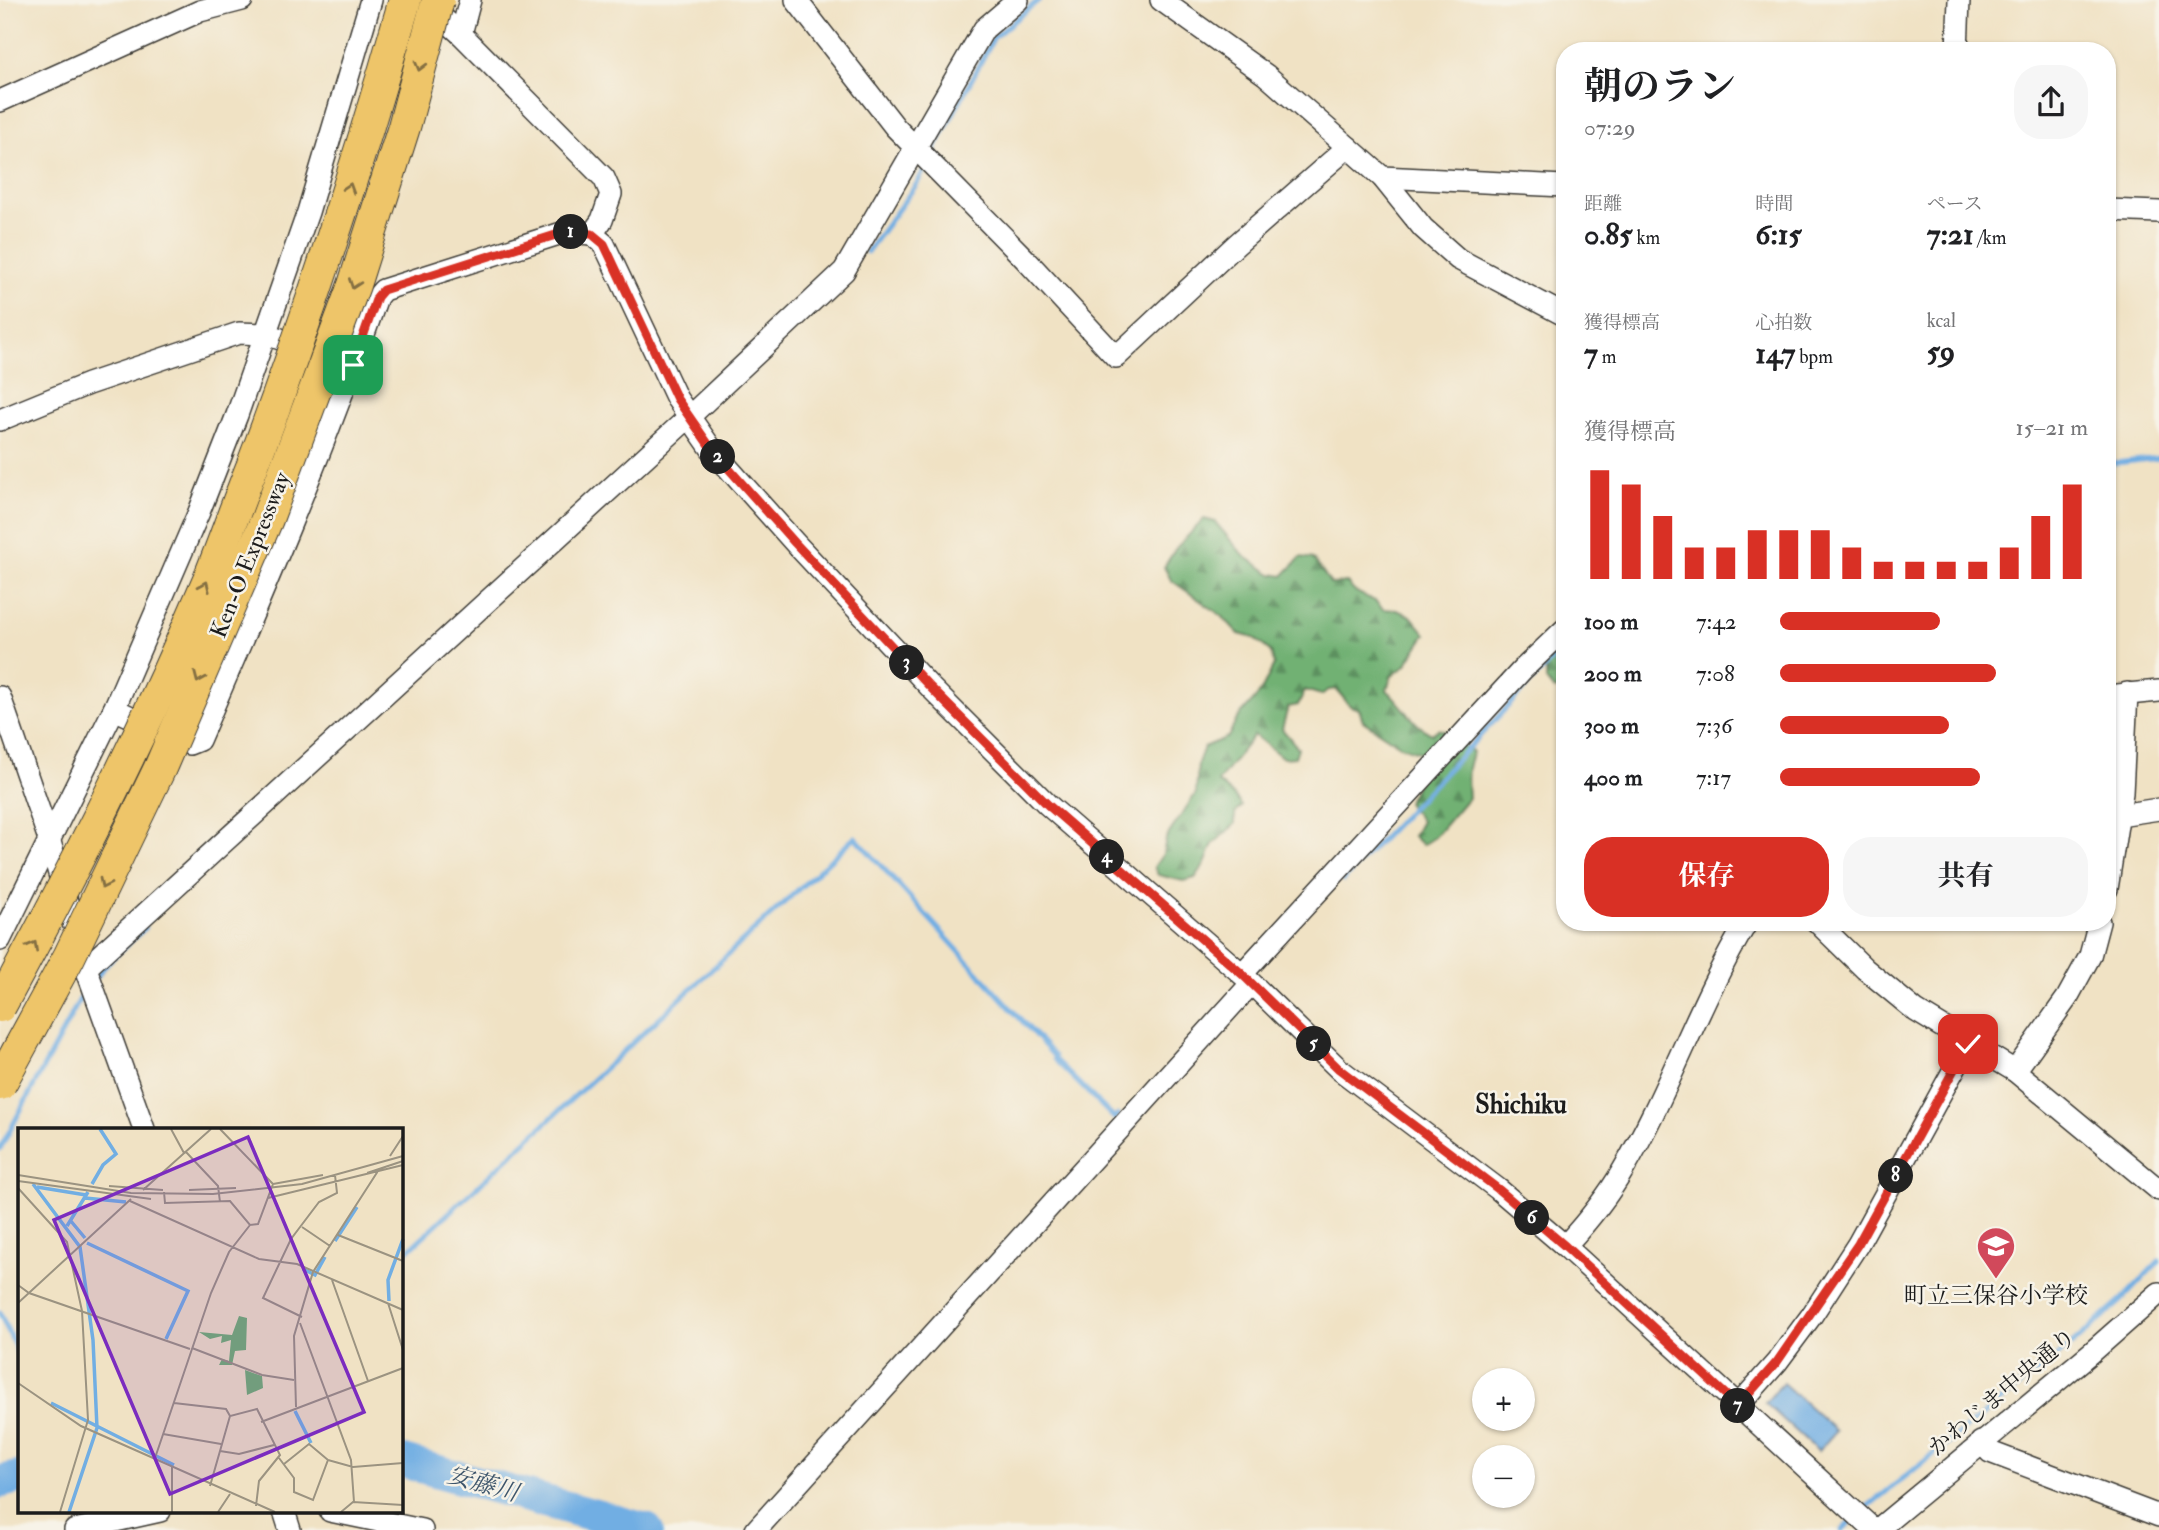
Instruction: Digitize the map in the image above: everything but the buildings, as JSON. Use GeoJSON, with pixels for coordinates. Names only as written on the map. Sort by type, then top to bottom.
{"type":"FeatureCollection","features":[{"type":"Feature","properties":{"kind":"highway","name":"Ken-O Expressway"},"geometry":{"type":"LineString","coordinates":[[0,1006],[39,935],[122,769],[209,577],[315,293],[367,134],[405,0]]}},
{"type":"Feature","properties":{"kind":"highway","name":"Ken-O Expressway"},"geometry":{"type":"LineString","coordinates":[[0,1084],[69,957],[154,781],[267,519],[354,285],[404,127],[438,0]]}},
{"type":"Feature","properties":{"kind":"street"},"geometry":{"type":"LineString","coordinates":[[0,101],[200,11],[242,0]]}},
{"type":"Feature","properties":{"kind":"street"},"geometry":{"type":"LineString","coordinates":[[0,940],[114,709],[199,512],[266,334],[312,198],[371,0]]}},
{"type":"Feature","properties":{"kind":"street"},"geometry":{"type":"LineString","coordinates":[[423,0],[461,34],[604,178],[611,194],[602,220],[592,234]]}},
{"type":"Feature","properties":{"kind":"street"},"geometry":{"type":"LineString","coordinates":[[461,34],[470,0]]}},
{"type":"Feature","properties":{"kind":"street"},"geometry":{"type":"LineString","coordinates":[[796,0],[895,127],[1025,259],[1116,357],[1237,244],[1348,148]]}},
{"type":"Feature","properties":{"kind":"street"},"geometry":{"type":"LineString","coordinates":[[86,968],[689,417],[844,271],[984,29],[1018,0]]}},
{"type":"Feature","properties":{"kind":"street"},"geometry":{"type":"LineString","coordinates":[[1161,0],[1266,75],[1382,177],[1423,229],[1458,259],[1556,311]]}},
{"type":"Feature","properties":{"kind":"street"},"geometry":{"type":"LineString","coordinates":[[1957,42],[1959,0]]}},
{"type":"Feature","properties":{"kind":"street"},"geometry":{"type":"LineString","coordinates":[[1382,177],[1556,186]]}},
{"type":"Feature","properties":{"kind":"street"},"geometry":{"type":"LineString","coordinates":[[2116,210],[2159,212]]}},
{"type":"Feature","properties":{"kind":"street"},"geometry":{"type":"LineString","coordinates":[[114,709],[189,744],[199,740],[267,583],[377,297],[383,290],[565,232],[592,234],[604,244],[677,399],[713,451],[931,688],[1048,805],[1247,979],[1339,1069],[1498,1189],[1565,1246],[1875,1530]]}},
{"type":"Feature","properties":{"kind":"street"},"geometry":{"type":"LineString","coordinates":[[0,420],[88,384],[239,333],[266,334],[353,365]]}},
{"type":"Feature","properties":{"kind":"street"},"geometry":{"type":"LineString","coordinates":[[756,1530],[1522,670],[1556,638]]}},
{"type":"Feature","properties":{"kind":"street"},"geometry":{"type":"LineString","coordinates":[[2116,834],[2122,793],[2117,694],[2159,691]]}},
{"type":"Feature","properties":{"kind":"street"},"geometry":{"type":"LineString","coordinates":[[0,697],[50,842],[86,968],[144,1128]]}},
{"type":"Feature","properties":{"kind":"street"},"geometry":{"type":"LineString","coordinates":[[2119,815],[2159,809]]}},
{"type":"Feature","properties":{"kind":"street"},"geometry":{"type":"LineString","coordinates":[[1565,1246],[1598,1210],[1623,1170],[1720,970],[1742,931]]}},
{"type":"Feature","properties":{"kind":"street"},"geometry":{"type":"LineString","coordinates":[[1826,931],[1855,961],[1906,1003],[2015,1071],[2159,1190]]}},
{"type":"Feature","properties":{"kind":"street"},"geometry":{"type":"LineString","coordinates":[[2015,1071],[2067,998],[2091,956],[2097,931]]}},
{"type":"Feature","properties":{"kind":"street"},"geometry":{"type":"LineString","coordinates":[[1738,1406],[1777,1362],[1858,1244],[1968,1044]]}},
{"type":"Feature","properties":{"kind":"street","name":"かわじま中央通り"},"geometry":{"type":"LineString","coordinates":[[1875,1530],[2091,1353],[2159,1293]]}},
{"type":"Feature","properties":{"kind":"street"},"geometry":{"type":"LineString","coordinates":[[1981,1442],[1990,1452],[2159,1516]]}},
{"type":"Feature","properties":{"kind":"street"},"geometry":{"type":"LineString","coordinates":[[75,1530],[156,1512]]}},
{"type":"Feature","properties":{"kind":"street"},"geometry":{"type":"LineString","coordinates":[[284,1512],[290,1530]]}},
{"type":"Feature","properties":{"kind":"street"},"geometry":{"type":"LineString","coordinates":[[335,1512],[422,1530]]}},
{"type":"Feature","properties":{"kind":"green space"},"geometry":{"type":"Polygon","coordinates":[[[1204,519],[1215,522],[1244,556],[1272,574],[1283,576],[1301,557],[1313,559],[1331,584],[1347,583],[1354,591],[1375,601],[1383,609],[1397,610],[1411,616],[1426,634],[1405,666],[1391,677],[1387,690],[1425,730],[1432,734],[1438,729],[1445,731],[1473,752],[1468,769],[1468,798],[1435,837],[1422,845],[1413,836],[1421,821],[1407,803],[1431,756],[1401,746],[1363,721],[1359,709],[1350,706],[1336,689],[1321,695],[1305,690],[1298,705],[1288,707],[1282,729],[1298,748],[1295,757],[1283,758],[1254,735],[1218,782],[1242,806],[1235,814],[1235,824],[1213,844],[1205,864],[1195,878],[1183,881],[1158,875],[1154,867],[1163,854],[1166,838],[1196,793],[1198,763],[1204,747],[1228,737],[1237,719],[1260,693],[1274,665],[1271,652],[1254,638],[1239,634],[1222,616],[1171,580],[1164,567],[1176,548],[1204,519]]]}},
{"type":"Feature","properties":{"kind":"green space"},"geometry":{"type":"Polygon","coordinates":[[[1556,649],[1556,690],[1546,680],[1546,661],[1556,649]]]}},
{"type":"Feature","properties":{"kind":"water"},"geometry":{"type":"Polygon","coordinates":[[[1783,1383],[1836,1431],[1818,1451],[1765,1403],[1783,1383]]]}},
{"type":"Feature","properties":{"kind":"waterway"},"geometry":{"type":"LineString","coordinates":[[931,156],[994,37],[1039,0]]}},
{"type":"Feature","properties":{"kind":"waterway"},"geometry":{"type":"LineString","coordinates":[[867,252],[916,185],[927,165]]}},
{"type":"Feature","properties":{"kind":"waterway"},"geometry":{"type":"LineString","coordinates":[[2116,463],[2159,458]]}},
{"type":"Feature","properties":{"kind":"waterway"},"geometry":{"type":"LineString","coordinates":[[1343,880],[1556,655]]}},
{"type":"Feature","properties":{"kind":"waterway"},"geometry":{"type":"LineString","coordinates":[[402,1256],[855,837],[1054,1059],[1115,1119],[1118,1115]]}},
{"type":"Feature","properties":{"kind":"waterway"},"geometry":{"type":"LineString","coordinates":[[96,978],[108,962],[145,928]]}},
{"type":"Feature","properties":{"kind":"waterway"},"geometry":{"type":"LineString","coordinates":[[0,1149],[87,989]]}},
{"type":"Feature","properties":{"kind":"waterway"},"geometry":{"type":"LineString","coordinates":[[1862,1511],[2071,1345],[2121,1301],[2159,1261]]}},
{"type":"Feature","properties":{"kind":"waterway"},"geometry":{"type":"LineString","coordinates":[[0,1313],[18,1354]]}},
{"type":"Feature","properties":{"kind":"waterway","name":"安藤川"},"geometry":{"type":"LineString","coordinates":[[402,1461],[647,1530]]}},
{"type":"Feature","properties":{"kind":"waterway","name":"安藤川"},"geometry":{"type":"LineString","coordinates":[[0,1482],[18,1477]]}},
{"type":"Feature","properties":{"kind":"waterway"},"geometry":{"type":"LineString","coordinates":[[1842,1530],[1855,1518]]}},
{"type":"Feature","properties":{"kind":"place","name":"町立三保谷小学校"},"geometry":{"type":"Point","coordinates":[1996,1280]}},
{"type":"Feature","properties":{"kind":"district","name":"Shichiku"},"geometry":{"type":"Point","coordinates":[1521,1105]}},
{"type":"Feature","properties":{"kind":"route"},"geometry":{"type":"LineString","coordinates":[[353,365],[377,297],[383,290],[565,232],[592,234],[604,244],[677,399],[713,451],[931,688],[1048,805],[1242,974],[1339,1069],[1498,1189],[1565,1246],[1738,1406],[1777,1362],[1812,1315],[1858,1244],[1968,1044]]}}]}
